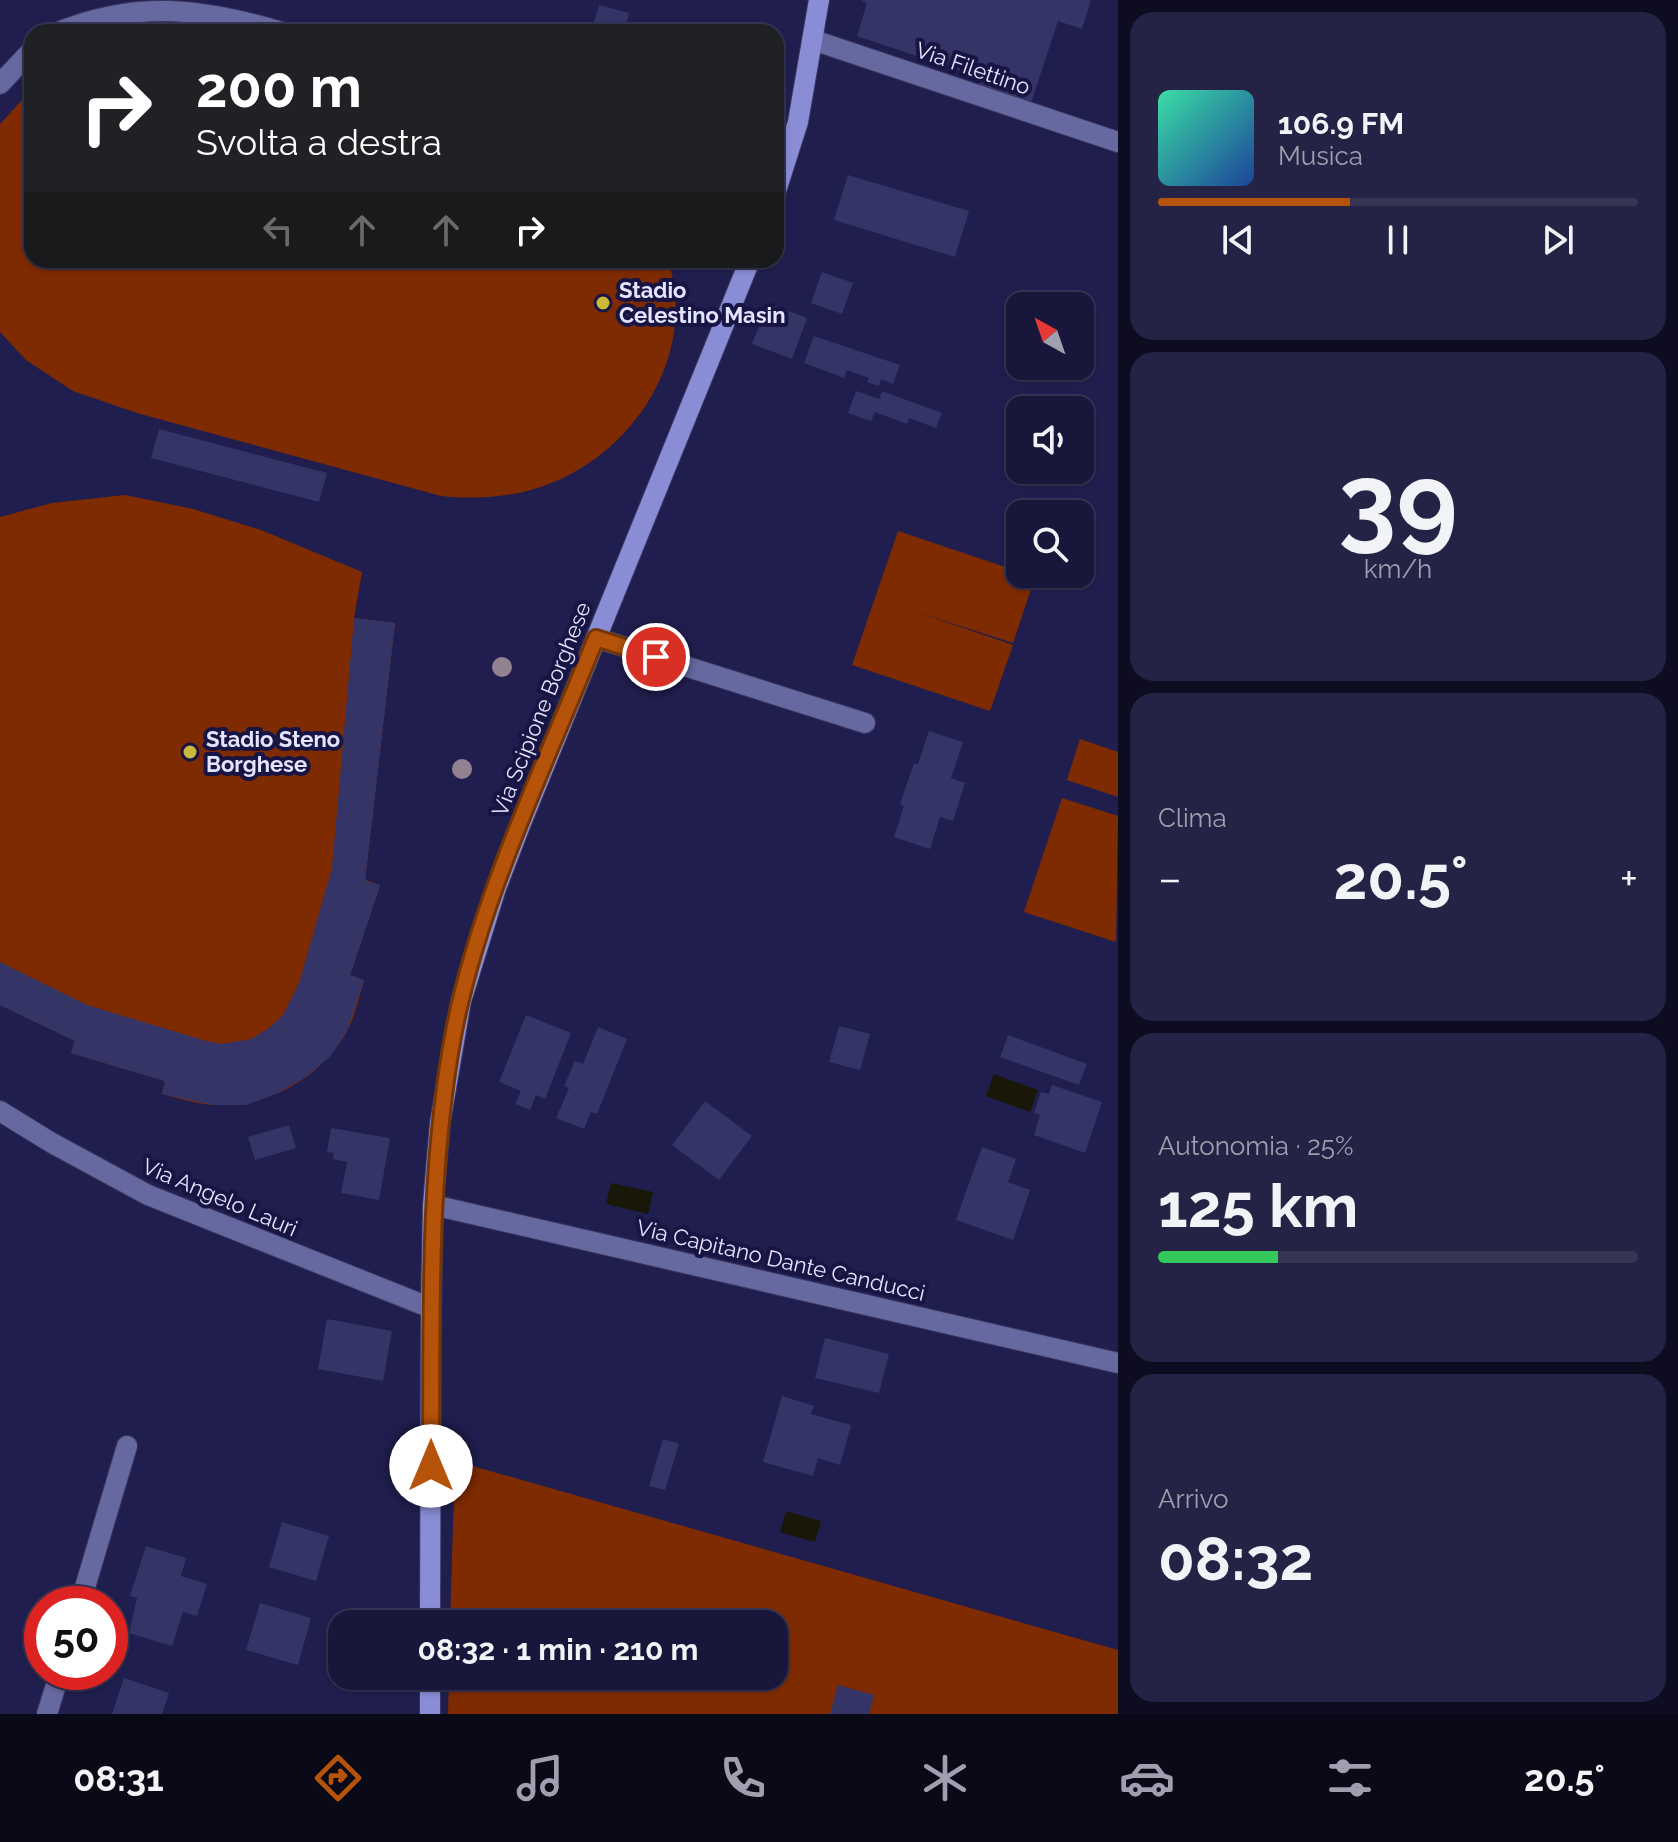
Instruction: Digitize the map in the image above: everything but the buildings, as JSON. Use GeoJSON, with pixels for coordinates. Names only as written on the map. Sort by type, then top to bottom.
{"type":"FeatureCollection","features":[{"type":"Feature","properties":{"kind":"main road"},"geometry":{"type":"LineString","coordinates":[[784,163],[798,122],[819,0]]}},
{"type":"Feature","properties":{"kind":"main road","name":"Via Scipione Borghese"},"geometry":{"type":"LineString","coordinates":[[430,1610],[433,1205],[437,1147],[455,1029],[500,878],[747,268]]}},
{"type":"Feature","properties":{"kind":"main road"},"geometry":{"type":"LineString","coordinates":[[430,1690],[430,1714]]}},
{"type":"Feature","properties":{"kind":"street"},"geometry":{"type":"LineString","coordinates":[[76,24],[100,13],[148,5],[205,11],[253,24]]}},
{"type":"Feature","properties":{"kind":"street","name":"Via Filettino"},"geometry":{"type":"LineString","coordinates":[[813,40],[1118,142]]}},
{"type":"Feature","properties":{"kind":"street"},"geometry":{"type":"LineString","coordinates":[[0,84],[24,58]]}},
{"type":"Feature","properties":{"kind":"street"},"geometry":{"type":"LineString","coordinates":[[596,638],[865,723]]}},
{"type":"Feature","properties":{"kind":"street","name":"Via Angelo Lauri"},"geometry":{"type":"LineString","coordinates":[[0,1111],[148,1195],[431,1308]]}},
{"type":"Feature","properties":{"kind":"street","name":"Via Capitano Dante Canducci"},"geometry":{"type":"LineString","coordinates":[[433,1205],[1118,1363]]}},
{"type":"Feature","properties":{"kind":"street"},"geometry":{"type":"LineString","coordinates":[[85,1586],[127,1446]]}},
{"type":"Feature","properties":{"kind":"street"},"geometry":{"type":"LineString","coordinates":[[47,1714],[54,1690]]}},
{"type":"Feature","properties":{"kind":"shaded area"},"geometry":{"type":"Polygon","coordinates":[[[24,98],[24,268],[670,268],[675,294],[675,327],[667,360],[654,391],[636,419],[613,444],[586,465],[528,491],[471,498],[441,496],[137,413],[73,391],[26,360],[0,332],[0,124],[24,98]]]}},
{"type":"Feature","properties":{"kind":"shaded area","name":"Stadio Steno Borghese"},"geometry":{"type":"Polygon","coordinates":[[[125,495],[193,509],[261,530],[362,572],[354,618],[395,623],[365,880],[380,885],[350,975],[364,980],[346,1033],[322,1064],[291,1087],[255,1101],[210,1105],[162,1094],[165,1081],[71,1053],[75,1041],[0,1005],[0,517],[52,503],[125,495]]]}},
{"type":"Feature","properties":{"kind":"shaded area"},"geometry":{"type":"Polygon","coordinates":[[[898,531],[1006,567],[1006,588],[1031,588],[1013,643],[911,610],[1013,645],[990,711],[852,665],[898,531]]]}},
{"type":"Feature","properties":{"kind":"shaded area"},"geometry":{"type":"Polygon","coordinates":[[[1080,739],[1118,752],[1118,797],[1067,780],[1080,739]]]}},
{"type":"Feature","properties":{"kind":"shaded area"},"geometry":{"type":"Polygon","coordinates":[[[1062,798],[1118,816],[1116,942],[1024,912],[1062,798]]]}},
{"type":"Feature","properties":{"kind":"shaded area"},"geometry":{"type":"Polygon","coordinates":[[[994,1074],[1038,1090],[1030,1112],[986,1096],[994,1074]]]}},
{"type":"Feature","properties":{"kind":"shaded area"},"geometry":{"type":"Polygon","coordinates":[[[611,1183],[653,1192],[648,1214],[606,1204],[611,1183]]]}},
{"type":"Feature","properties":{"kind":"shaded area"},"geometry":{"type":"Polygon","coordinates":[[[455,1461],[1118,1650],[1118,1714],[448,1714],[449,1690],[788,1690],[788,1610],[450,1610],[455,1461]]]}},
{"type":"Feature","properties":{"kind":"shaded area"},"geometry":{"type":"Polygon","coordinates":[[[786,1511],[821,1521],[815,1542],[780,1532],[786,1511]]]}},
{"type":"Feature","properties":{"kind":"place","name":"Stadio Celestino Masin"},"geometry":{"type":"Point","coordinates":[603,303]}},
{"type":"Feature","properties":{"kind":"place","name":"Stadio Steno Borghese"},"geometry":{"type":"Point","coordinates":[190,752]}},
{"type":"Feature","properties":{"kind":"route"},"geometry":{"type":"LineString","coordinates":[[431,1466],[433,1205],[444,1093],[461,1001],[496,888],[596,638],[656,657]]}}]}
